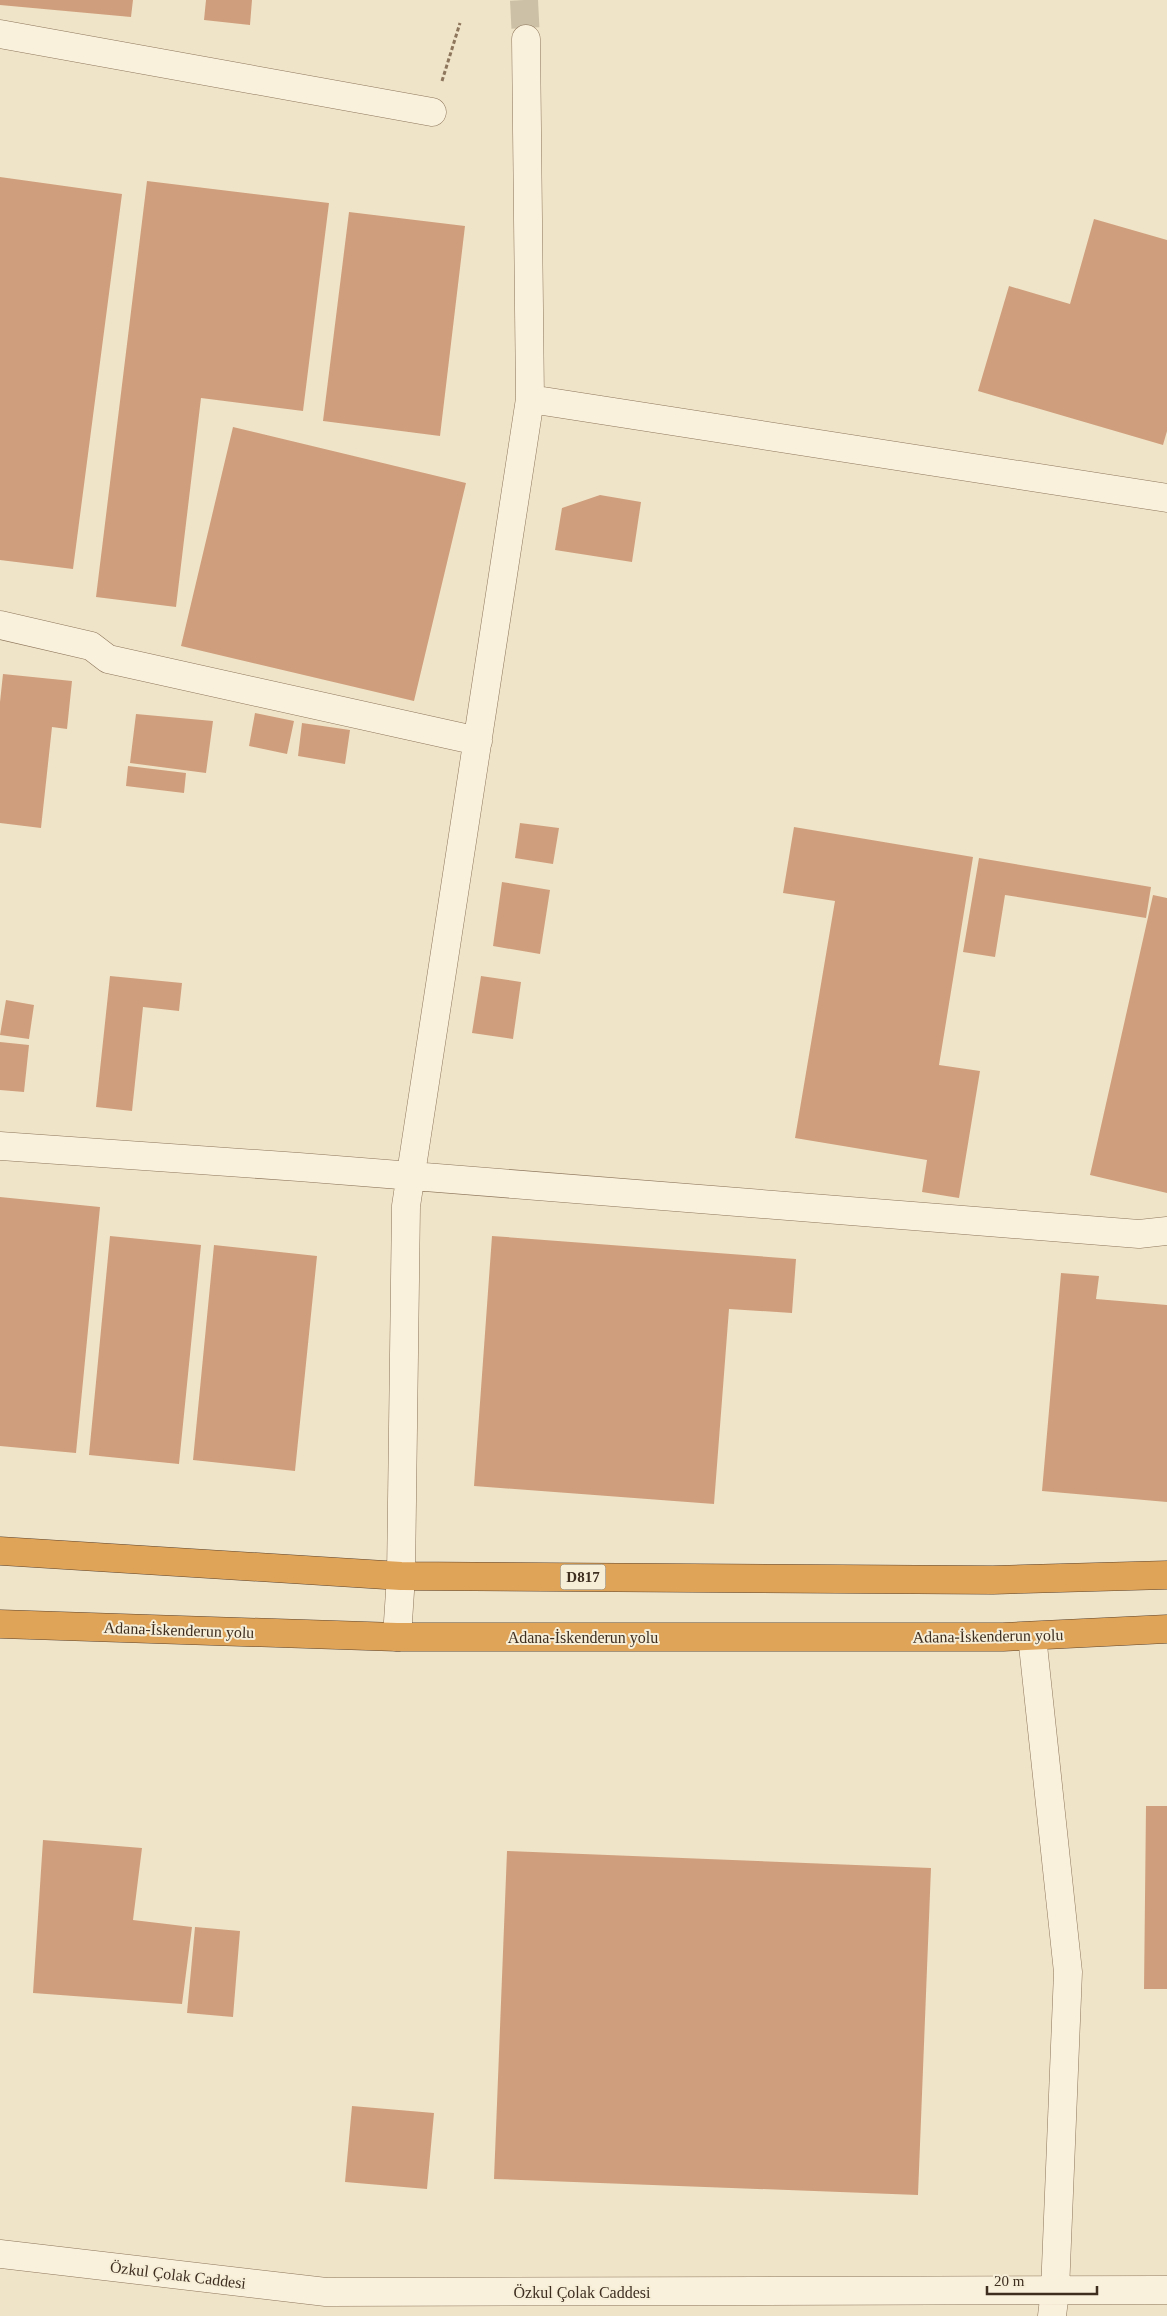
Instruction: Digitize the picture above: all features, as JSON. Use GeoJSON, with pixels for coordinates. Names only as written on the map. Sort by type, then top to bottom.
{"type":"FeatureCollection","features":[{"type":"Feature","properties":{"kind":"highway","name":"D817"},"geometry":{"type":"LineString","coordinates":[[0,1551],[402,1576],[993,1580],[1167,1575]]}},
{"type":"Feature","properties":{"kind":"highway","name":"Adana-İskenderun yolu"},"geometry":{"type":"LineString","coordinates":[[0,1624],[397,1637],[1032,1636],[1167,1629]]}},
{"type":"Feature","properties":{"kind":"street"},"geometry":{"type":"LineString","coordinates":[[0,34],[432,112]]}},
{"type":"Feature","properties":{"kind":"street"},"geometry":{"type":"LineString","coordinates":[[397,1637],[402,1576],[406,1206],[530,399],[526,38]]}},
{"type":"Feature","properties":{"kind":"street"},"geometry":{"type":"LineString","coordinates":[[530,399],[1167,498]]}},
{"type":"Feature","properties":{"kind":"street"},"geometry":{"type":"LineString","coordinates":[[0,625],[91,646],[108,659],[478,741]]}},
{"type":"Feature","properties":{"kind":"street"},"geometry":{"type":"LineString","coordinates":[[0,1146],[299,1167],[1139,1234],[1167,1231]]}},
{"type":"Feature","properties":{"kind":"street"},"geometry":{"type":"LineString","coordinates":[[1032,1636],[1068,1972],[1053,2303]]}},
{"type":"Feature","properties":{"kind":"street","name":"Özkul Çolak Caddesi"},"geometry":{"type":"LineString","coordinates":[[0,2254],[325,2304],[1053,2303],[1167,2290]]}},
{"type":"Feature","properties":{"kind":"path"},"geometry":{"type":"LineString","coordinates":[[432,112],[460,22]]}},
{"type":"Feature","properties":{"kind":"building"},"geometry":{"type":"Polygon","coordinates":[[[0,0],[133,0],[131,17],[0,5],[0,0]]]}},
{"type":"Feature","properties":{"kind":"building"},"geometry":{"type":"Polygon","coordinates":[[[206,0],[252,0],[250,25],[204,20],[206,0]]]}},
{"type":"Feature","properties":{"kind":"building"},"geometry":{"type":"Polygon","coordinates":[[[0,177],[122,194],[73,569],[0,560],[0,177]]]}},
{"type":"Feature","properties":{"kind":"building"},"geometry":{"type":"Polygon","coordinates":[[[147,181],[329,203],[303,411],[201,398],[176,607],[96,597],[147,181]]]}},
{"type":"Feature","properties":{"kind":"building"},"geometry":{"type":"Polygon","coordinates":[[[349,212],[465,226],[440,436],[323,421],[349,212]]]}},
{"type":"Feature","properties":{"kind":"building"},"geometry":{"type":"Polygon","coordinates":[[[1094,219],[1167,240],[1167,431],[1163,445],[978,391],[1009,286],[1070,304],[1094,219]]]}},
{"type":"Feature","properties":{"kind":"building"},"geometry":{"type":"Polygon","coordinates":[[[233,427],[466,483],[414,701],[181,646],[233,427]]]}},
{"type":"Feature","properties":{"kind":"building"},"geometry":{"type":"Polygon","coordinates":[[[600,495],[641,502],[632,562],[555,550],[562,508],[600,495]]]}},
{"type":"Feature","properties":{"kind":"building"},"geometry":{"type":"Polygon","coordinates":[[[3,674],[72,681],[67,729],[52,727],[41,828],[0,823],[0,702],[3,674]]]}},
{"type":"Feature","properties":{"kind":"building"},"geometry":{"type":"Polygon","coordinates":[[[255,713],[294,721],[287,754],[249,746],[255,713]]]}},
{"type":"Feature","properties":{"kind":"building"},"geometry":{"type":"Polygon","coordinates":[[[136,714],[213,721],[206,773],[130,763],[136,714]]]}},
{"type":"Feature","properties":{"kind":"building"},"geometry":{"type":"Polygon","coordinates":[[[302,723],[350,730],[345,764],[298,756],[302,723]]]}},
{"type":"Feature","properties":{"kind":"building"},"geometry":{"type":"Polygon","coordinates":[[[128,766],[186,773],[184,793],[126,786],[128,766]]]}},
{"type":"Feature","properties":{"kind":"building"},"geometry":{"type":"Polygon","coordinates":[[[520,823],[559,828],[553,864],[515,858],[520,823]]]}},
{"type":"Feature","properties":{"kind":"building"},"geometry":{"type":"Polygon","coordinates":[[[794,827],[973,857],[939,1065],[980,1071],[959,1198],[922,1192],[927,1160],[795,1138],[835,901],[783,893],[794,827]]]}},
{"type":"Feature","properties":{"kind":"building"},"geometry":{"type":"Polygon","coordinates":[[[979,858],[1151,887],[1146,918],[1005,895],[995,957],[963,952],[979,858]]]}},
{"type":"Feature","properties":{"kind":"building"},"geometry":{"type":"Polygon","coordinates":[[[502,882],[550,890],[540,954],[493,946],[502,882]]]}},
{"type":"Feature","properties":{"kind":"building"},"geometry":{"type":"Polygon","coordinates":[[[1153,895],[1167,898],[1167,1193],[1090,1175],[1153,895]]]}},
{"type":"Feature","properties":{"kind":"building"},"geometry":{"type":"Polygon","coordinates":[[[110,976],[182,983],[179,1011],[143,1007],[132,1111],[96,1107],[110,976]]]}},
{"type":"Feature","properties":{"kind":"building"},"geometry":{"type":"Polygon","coordinates":[[[481,976],[521,982],[513,1039],[472,1033],[481,976]]]}},
{"type":"Feature","properties":{"kind":"building"},"geometry":{"type":"Polygon","coordinates":[[[6,1000],[34,1005],[29,1039],[0,1035],[6,1000]]]}},
{"type":"Feature","properties":{"kind":"building"},"geometry":{"type":"Polygon","coordinates":[[[0,1042],[29,1045],[24,1092],[0,1090],[0,1042]]]}},
{"type":"Feature","properties":{"kind":"building"},"geometry":{"type":"Polygon","coordinates":[[[0,1197],[100,1207],[76,1453],[0,1446],[0,1197]]]}},
{"type":"Feature","properties":{"kind":"building"},"geometry":{"type":"Polygon","coordinates":[[[110,1236],[201,1245],[179,1464],[89,1455],[110,1236]]]}},
{"type":"Feature","properties":{"kind":"building"},"geometry":{"type":"Polygon","coordinates":[[[492,1236],[796,1259],[792,1313],[729,1309],[714,1504],[474,1486],[492,1236]]]}},
{"type":"Feature","properties":{"kind":"building"},"geometry":{"type":"Polygon","coordinates":[[[214,1245],[317,1256],[295,1471],[193,1460],[214,1245]]]}},
{"type":"Feature","properties":{"kind":"building"},"geometry":{"type":"Polygon","coordinates":[[[1061,1273],[1099,1276],[1096,1299],[1167,1305],[1167,1502],[1042,1491],[1061,1273]]]}},
{"type":"Feature","properties":{"kind":"building"},"geometry":{"type":"Polygon","coordinates":[[[1146,1806],[1167,1806],[1167,1989],[1144,1989],[1146,1806]]]}},
{"type":"Feature","properties":{"kind":"building"},"geometry":{"type":"Polygon","coordinates":[[[43,1840],[142,1848],[133,1920],[192,1927],[182,2004],[33,1993],[43,1840]]]}},
{"type":"Feature","properties":{"kind":"building"},"geometry":{"type":"Polygon","coordinates":[[[507,1851],[931,1868],[918,2195],[494,2179],[507,1851]]]}},
{"type":"Feature","properties":{"kind":"building"},"geometry":{"type":"Polygon","coordinates":[[[195,1927],[240,1931],[233,2017],[187,2013],[195,1927]]]}},
{"type":"Feature","properties":{"kind":"building"},"geometry":{"type":"Polygon","coordinates":[[[352,2106],[434,2113],[427,2189],[345,2182],[352,2106]]]}},
{"type":"Feature","properties":{"kind":"tunnel"},"geometry":{"type":"LineString","coordinates":[[524,0],[526,39]]}}]}
